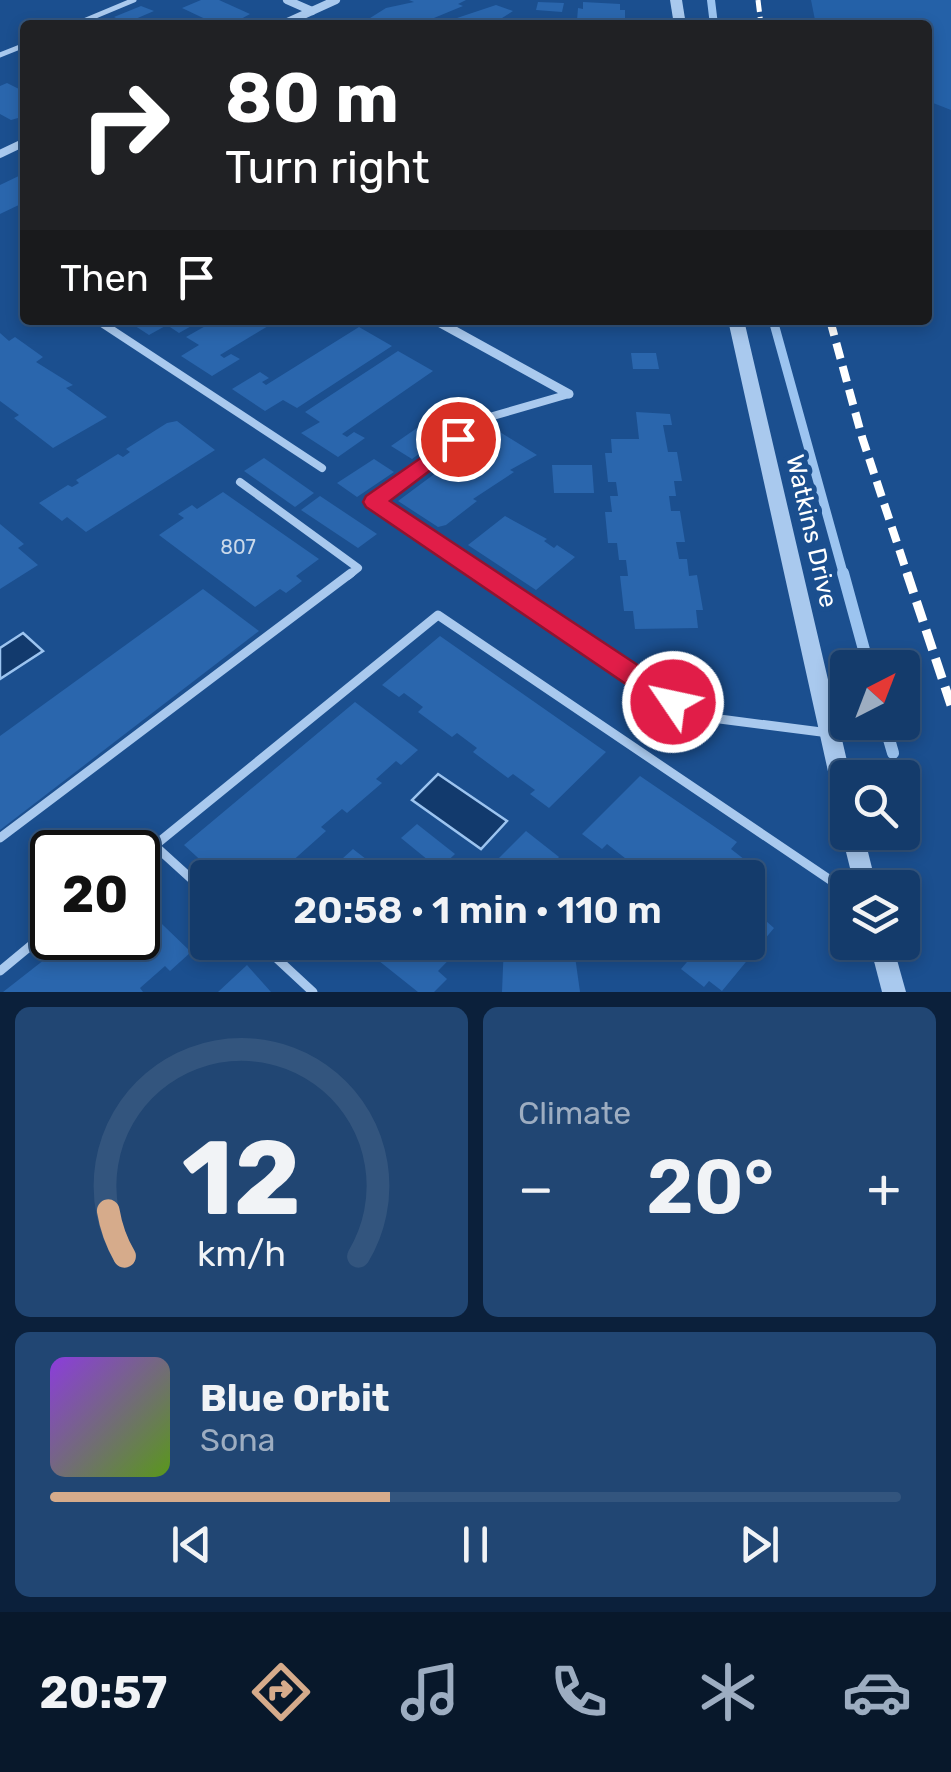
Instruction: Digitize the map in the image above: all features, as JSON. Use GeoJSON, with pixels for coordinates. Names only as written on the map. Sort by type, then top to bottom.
{"type":"FeatureCollection","features":[{"type":"Feature","properties":{"kind":"street"},"geometry":{"type":"LineString","coordinates":[[287,0],[312,11]]}},
{"type":"Feature","properties":{"kind":"street"},"geometry":{"type":"LineString","coordinates":[[293,20],[336,0]]}},
{"type":"Feature","properties":{"kind":"street"},"geometry":{"type":"LineString","coordinates":[[444,325],[569,394]]}},
{"type":"Feature","properties":{"kind":"street","name":"Watkins Drive"},"geometry":{"type":"LineString","coordinates":[[737,325],[835,760]]}},
{"type":"Feature","properties":{"kind":"street"},"geometry":{"type":"LineString","coordinates":[[885,960],[894,992]]}},
{"type":"Feature","properties":{"kind":"lane"},"geometry":{"type":"LineString","coordinates":[[86,20],[134,0]]}},
{"type":"Feature","properties":{"kind":"lane"},"geometry":{"type":"LineString","coordinates":[[105,325],[322,468]]}},
{"type":"Feature","properties":{"kind":"lane"},"geometry":{"type":"LineString","coordinates":[[569,394],[486,418],[374,502],[673,702],[712,718],[829,734]]}},
{"type":"Feature","properties":{"kind":"lane"},"geometry":{"type":"LineString","coordinates":[[0,838],[358,568],[240,482]]}},
{"type":"Feature","properties":{"kind":"lane"},"geometry":{"type":"LineString","coordinates":[[160,840],[438,615],[830,880]]}},
{"type":"Feature","properties":{"kind":"lane"},"geometry":{"type":"LineString","coordinates":[[160,850],[190,878]]}},
{"type":"Feature","properties":{"kind":"lane"},"geometry":{"type":"LineString","coordinates":[[0,971],[30,946]]}},
{"type":"Feature","properties":{"kind":"lane"},"geometry":{"type":"LineString","coordinates":[[279,960],[313,992]]}},
{"type":"Feature","properties":{"kind":"shaded area"},"geometry":{"type":"Polygon","coordinates":[[[811,0],[951,0],[951,110],[932,103],[932,20],[815,20],[811,0]]]}},
{"type":"Feature","properties":{"kind":"shaded area"},"geometry":{"type":"Polygon","coordinates":[[[23,633],[43,651],[0,679],[0,648],[23,633]]]}},
{"type":"Feature","properties":{"kind":"shaded area"},"geometry":{"type":"Polygon","coordinates":[[[438,774],[507,821],[481,849],[412,800],[438,774]]]}},
{"type":"Feature","properties":{"kind":"building"},"geometry":{"type":"Polygon","coordinates":[[[201,0],[219,0],[250,14],[239,20],[207,20],[182,8],[201,0]]]}},
{"type":"Feature","properties":{"kind":"building"},"geometry":{"type":"Polygon","coordinates":[[[409,0],[466,0],[458,4],[463,6],[429,20],[367,20],[386,8],[414,2],[409,0]]]}},
{"type":"Feature","properties":{"kind":"building"},"geometry":{"type":"Polygon","coordinates":[[[538,2],[564,3],[562,12],[536,10],[538,2]]]}},
{"type":"Feature","properties":{"kind":"building"},"geometry":{"type":"Polygon","coordinates":[[[583,2],[620,4],[625,20],[577,20],[578,8],[583,9],[583,2]]]}},
{"type":"Feature","properties":{"kind":"building"},"geometry":{"type":"Polygon","coordinates":[[[496,5],[513,11],[499,20],[451,20],[496,5]]]}},
{"type":"Feature","properties":{"kind":"building"},"geometry":{"type":"Polygon","coordinates":[[[141,6],[154,11],[133,20],[114,17],[141,6]]]}},
{"type":"Feature","properties":{"kind":"building"},"geometry":{"type":"Polygon","coordinates":[[[7,83],[20,90],[20,117],[11,120],[0,114],[0,86],[7,83]]]}},
{"type":"Feature","properties":{"kind":"building"},"geometry":{"type":"Polygon","coordinates":[[[20,175],[20,204],[0,214],[0,185],[20,175]]]}},
{"type":"Feature","properties":{"kind":"building"},"geometry":{"type":"Polygon","coordinates":[[[134,325],[167,325],[149,335],[134,325]]]}},
{"type":"Feature","properties":{"kind":"building"},"geometry":{"type":"Polygon","coordinates":[[[167,325],[193,325],[179,333],[167,325]]]}},
{"type":"Feature","properties":{"kind":"building"},"geometry":{"type":"Polygon","coordinates":[[[207,325],[270,325],[220,355],[224,358],[231,354],[240,359],[212,376],[181,356],[199,345],[186,337],[207,325]]]}},
{"type":"Feature","properties":{"kind":"building"},"geometry":{"type":"Polygon","coordinates":[[[359,327],[392,346],[297,408],[283,400],[265,411],[232,389],[260,372],[269,378],[262,382],[266,385],[359,327]]]}},
{"type":"Feature","properties":{"kind":"building"},"geometry":{"type":"Polygon","coordinates":[[[0,333],[9,341],[15,337],[43,357],[36,362],[73,385],[66,388],[107,417],[53,448],[14,418],[19,415],[0,401],[0,333]]]}},
{"type":"Feature","properties":{"kind":"building"},"geometry":{"type":"Polygon","coordinates":[[[398,351],[433,371],[342,434],[347,437],[354,432],[365,438],[338,457],[301,433],[320,422],[305,412],[398,351]]]}},
{"type":"Feature","properties":{"kind":"building"},"geometry":{"type":"Polygon","coordinates":[[[631,353],[656,353],[659,369],[633,369],[631,353]]]}},
{"type":"Feature","properties":{"kind":"building"},"geometry":{"type":"Polygon","coordinates":[[[443,410],[463,422],[412,459],[391,446],[443,410]]]}},
{"type":"Feature","properties":{"kind":"building"},"geometry":{"type":"Polygon","coordinates":[[[636,412],[670,414],[672,425],[663,425],[668,452],[677,452],[682,481],[674,481],[676,496],[669,496],[671,511],[680,511],[685,542],[676,542],[679,559],[687,559],[689,576],[697,575],[703,610],[696,610],[698,628],[635,629],[633,611],[624,611],[620,576],[628,576],[626,560],[619,560],[617,543],[608,543],[605,512],[612,512],[610,496],[618,496],[616,482],[608,482],[605,453],[612,453],[611,439],[639,439],[636,412]]]}},
{"type":"Feature","properties":{"kind":"building"},"geometry":{"type":"Polygon","coordinates":[[[177,421],[215,450],[86,532],[67,517],[62,521],[39,503],[68,485],[79,483],[76,480],[118,454],[123,457],[130,452],[126,449],[167,423],[177,421]]]}},
{"type":"Feature","properties":{"kind":"building"},"geometry":{"type":"Polygon","coordinates":[[[495,429],[537,455],[510,470],[514,472],[473,499],[477,501],[446,525],[438,527],[398,501],[495,429]]]}},
{"type":"Feature","properties":{"kind":"building"},"geometry":{"type":"Polygon","coordinates":[[[264,458],[314,493],[295,507],[244,471],[264,458]]]}},
{"type":"Feature","properties":{"kind":"building"},"geometry":{"type":"Polygon","coordinates":[[[374,459],[394,472],[357,497],[337,483],[374,459]]]}},
{"type":"Feature","properties":{"kind":"building"},"geometry":{"type":"Polygon","coordinates":[[[552,465],[592,465],[594,493],[554,493],[552,465]]]}},
{"type":"Feature","properties":{"kind":"building"},"geometry":{"type":"Polygon","coordinates":[[[223,492],[319,559],[296,576],[302,581],[286,593],[280,589],[255,607],[159,535],[184,518],[178,514],[192,505],[197,509],[223,492]]]}},
{"type":"Feature","properties":{"kind":"building"},"geometry":{"type":"Polygon","coordinates":[[[320,496],[377,534],[358,548],[301,510],[320,496]]]}},
{"type":"Feature","properties":{"kind":"building"},"geometry":{"type":"Polygon","coordinates":[[[505,516],[575,557],[536,590],[468,545],[505,516]]]}},
{"type":"Feature","properties":{"kind":"building"},"geometry":{"type":"Polygon","coordinates":[[[0,524],[24,544],[18,548],[38,565],[0,589],[0,524]]]}},
{"type":"Feature","properties":{"kind":"building"},"geometry":{"type":"Polygon","coordinates":[[[203,589],[259,631],[0,830],[0,736],[203,589]]]}},
{"type":"Feature","properties":{"kind":"building"},"geometry":{"type":"Polygon","coordinates":[[[440,636],[606,752],[549,808],[530,794],[535,790],[513,774],[508,778],[473,752],[477,748],[457,733],[452,737],[418,712],[423,707],[404,693],[399,697],[382,685],[440,636]]]}},
{"type":"Feature","properties":{"kind":"building"},"geometry":{"type":"Polygon","coordinates":[[[355,702],[418,750],[401,765],[396,761],[376,779],[382,783],[347,813],[342,809],[321,827],[326,831],[293,860],[200,860],[184,845],[355,702]]]}},
{"type":"Feature","properties":{"kind":"building"},"geometry":{"type":"Polygon","coordinates":[[[640,776],[737,842],[731,849],[745,860],[627,860],[607,844],[602,849],[582,834],[640,776]]]}},
{"type":"Feature","properties":{"kind":"building"},"geometry":{"type":"Polygon","coordinates":[[[417,824],[455,854],[449,860],[428,860],[401,838],[417,824]]]}},
{"type":"Feature","properties":{"kind":"building"},"geometry":{"type":"Polygon","coordinates":[[[526,831],[559,857],[556,860],[497,860],[526,831]]]}},
{"type":"Feature","properties":{"kind":"building"},"geometry":{"type":"Polygon","coordinates":[[[353,849],[367,860],[341,860],[353,849]]]}},
{"type":"Feature","properties":{"kind":"building"},"geometry":{"type":"Polygon","coordinates":[[[765,920],[774,928],[765,939],[765,920]]]}},
{"type":"Feature","properties":{"kind":"building"},"geometry":{"type":"Polygon","coordinates":[[[160,922],[190,951],[170,971],[165,966],[140,988],[143,992],[3,992],[44,960],[160,960],[160,922]]]}},
{"type":"Feature","properties":{"kind":"building"},"geometry":{"type":"Polygon","coordinates":[[[378,960],[449,960],[438,971],[447,979],[434,992],[418,992],[378,960]]]}},
{"type":"Feature","properties":{"kind":"building"},"geometry":{"type":"Polygon","coordinates":[[[503,960],[576,960],[580,992],[502,992],[503,960]]]}},
{"type":"Feature","properties":{"kind":"building"},"geometry":{"type":"Polygon","coordinates":[[[689,960],[748,960],[722,991],[709,981],[704,987],[681,969],[689,960]]]}},
{"type":"Feature","properties":{"kind":"building"},"geometry":{"type":"Polygon","coordinates":[[[247,965],[271,992],[218,992],[247,965]]]}},
{"type":"Feature","properties":{"kind":"waterway"},"geometry":{"type":"LineString","coordinates":[[711,0],[713,20]]}},
{"type":"Feature","properties":{"kind":"waterway"},"geometry":{"type":"LineString","coordinates":[[774,325],[844,576]]}},
{"type":"Feature","properties":{"kind":"waterway"},"geometry":{"type":"LineString","coordinates":[[843,573],[864,650]]}},
{"type":"Feature","properties":{"kind":"waterway"},"geometry":{"type":"LineString","coordinates":[[889,740],[893,753]]}},
{"type":"Feature","properties":{"kind":"railway"},"geometry":{"type":"LineString","coordinates":[[758,0],[760,20]]}},
{"type":"Feature","properties":{"kind":"railway"},"geometry":{"type":"LineString","coordinates":[[831,325],[862,437],[908,576]]}},
{"type":"Feature","properties":{"kind":"railway"},"geometry":{"type":"LineString","coordinates":[[908,576],[951,705]]}},
{"type":"Feature","properties":{"kind":"route"},"geometry":{"type":"LineString","coordinates":[[458,439],[374,502],[673,702]]}}]}
